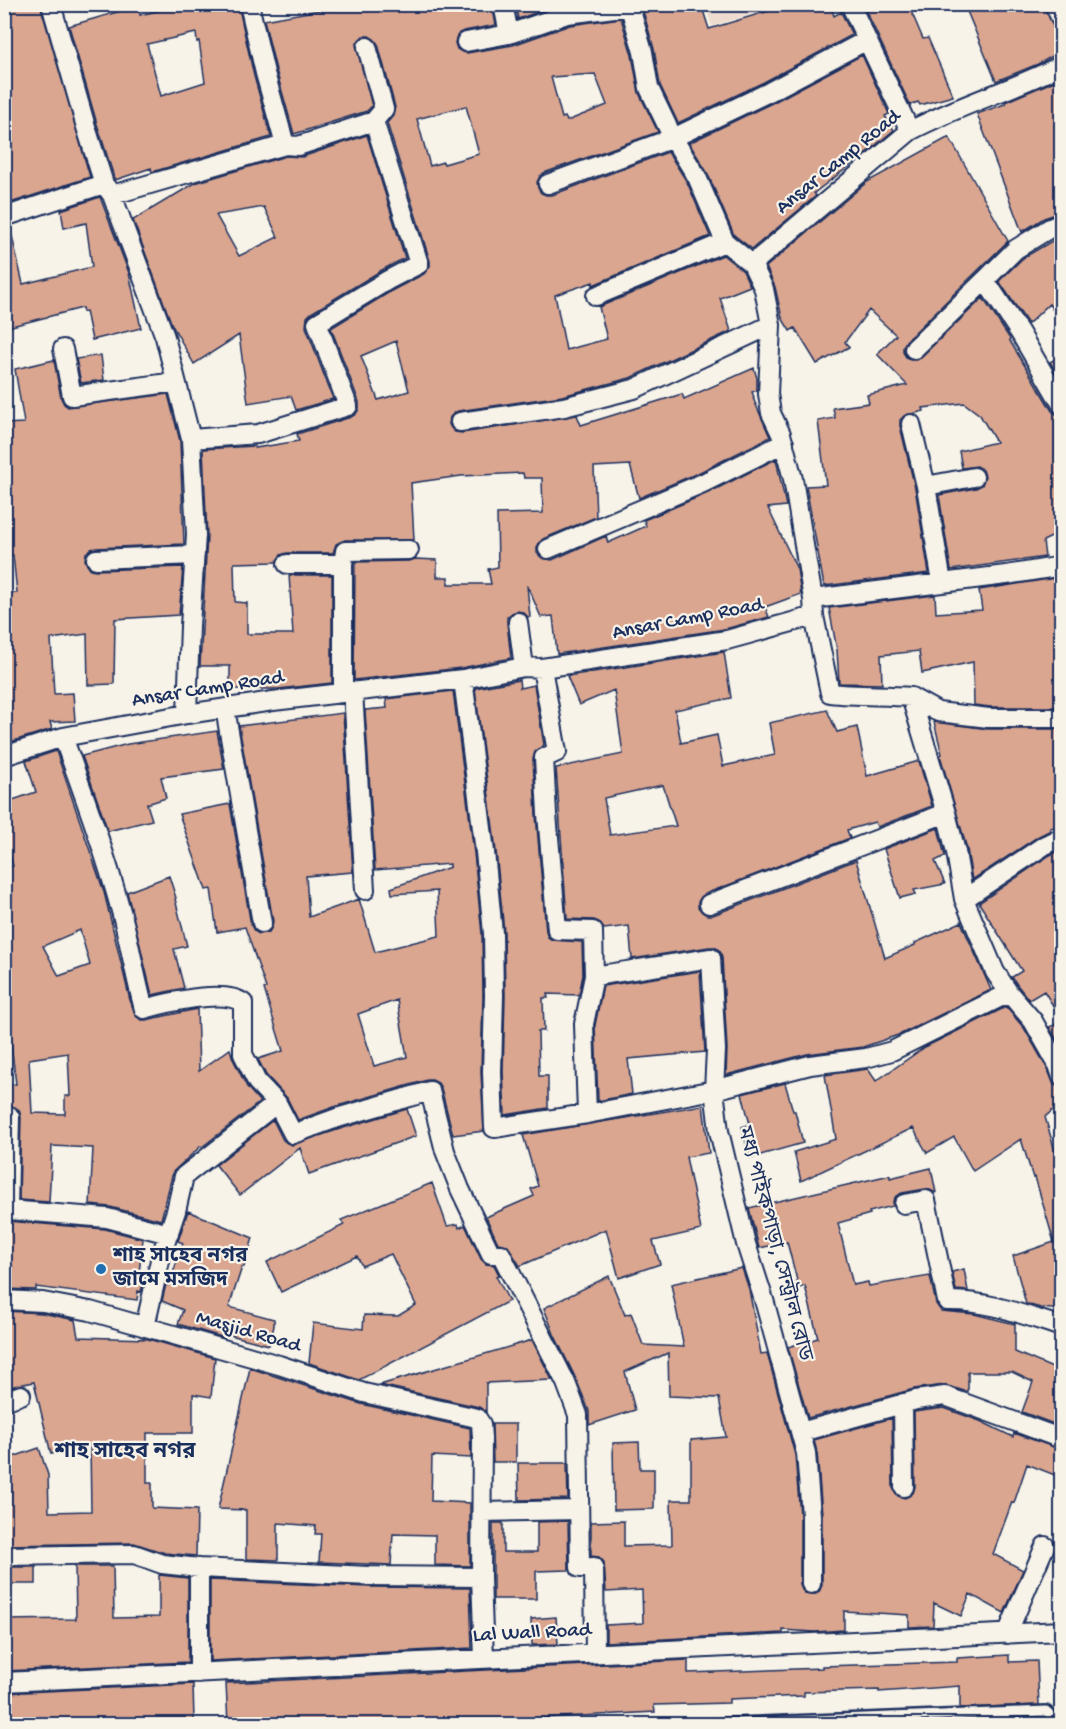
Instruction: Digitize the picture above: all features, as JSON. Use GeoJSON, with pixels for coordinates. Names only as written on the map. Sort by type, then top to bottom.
{"type":"FeatureCollection","features":[{"type":"Feature","properties":{"kind":"street"},"geometry":{"type":"LineString","coordinates":[[51,4],[86,127],[165,337],[191,440],[196,535],[187,714]]}},
{"type":"Feature","properties":{"kind":"street"},"geometry":{"type":"LineString","coordinates":[[249,4],[285,145]]}},
{"type":"Feature","properties":{"kind":"street"},"geometry":{"type":"LineString","coordinates":[[503,4],[509,34]]}},
{"type":"Feature","properties":{"kind":"street"},"geometry":{"type":"LineString","coordinates":[[850,4],[910,131]]}},
{"type":"Feature","properties":{"kind":"street"},"geometry":{"type":"LineString","coordinates":[[1054,4],[1062,21]]}},
{"type":"Feature","properties":{"kind":"street"},"geometry":{"type":"LineString","coordinates":[[466,42],[509,34],[567,14],[629,5],[643,52],[649,88],[673,138],[697,177],[726,242],[752,264],[764,289],[771,325],[768,394],[771,413],[784,443],[793,479],[830,693],[911,697],[938,712],[989,718],[1062,718]]}},
{"type":"Feature","properties":{"kind":"street"},"geometry":{"type":"LineString","coordinates":[[548,184],[673,138],[769,92],[867,40]]}},
{"type":"Feature","properties":{"kind":"street"},"geometry":{"type":"LineString","coordinates":[[4,217],[285,145],[298,147],[374,121],[384,109],[367,47]]}},
{"type":"Feature","properties":{"kind":"street","name":"Ansar Camp Road"},"geometry":{"type":"LineString","coordinates":[[752,264],[910,131],[936,117],[1043,75],[1062,65]]}},
{"type":"Feature","properties":{"kind":"street"},"geometry":{"type":"LineString","coordinates":[[191,440],[258,434],[348,406],[317,323],[419,264],[374,121]]}},
{"type":"Feature","properties":{"kind":"street"},"geometry":{"type":"LineString","coordinates":[[914,349],[1016,249],[1062,223]]}},
{"type":"Feature","properties":{"kind":"street"},"geometry":{"type":"LineString","coordinates":[[596,296],[726,242]]}},
{"type":"Feature","properties":{"kind":"street"},"geometry":{"type":"LineString","coordinates":[[986,280],[1062,405]]}},
{"type":"Feature","properties":{"kind":"street"},"geometry":{"type":"LineString","coordinates":[[460,422],[564,407],[634,389],[771,325]]}},
{"type":"Feature","properties":{"kind":"street"},"geometry":{"type":"LineString","coordinates":[[63,349],[72,396],[176,382]]}},
{"type":"Feature","properties":{"kind":"street"},"geometry":{"type":"LineString","coordinates":[[911,424],[926,486],[942,583]]}},
{"type":"Feature","properties":{"kind":"street"},"geometry":{"type":"LineString","coordinates":[[548,549],[703,483],[784,443]]}},
{"type":"Feature","properties":{"kind":"street"},"geometry":{"type":"LineString","coordinates":[[926,486],[974,477]]}},
{"type":"Feature","properties":{"kind":"street"},"geometry":{"type":"LineString","coordinates":[[365,890],[348,692],[343,564],[345,551],[409,550]]}},
{"type":"Feature","properties":{"kind":"street"},"geometry":{"type":"LineString","coordinates":[[96,558],[195,555]]}},
{"type":"Feature","properties":{"kind":"street"},"geometry":{"type":"LineString","coordinates":[[287,564],[343,564]]}},
{"type":"Feature","properties":{"kind":"street","name":"Ansar Camp Road"},"geometry":{"type":"LineString","coordinates":[[4,756],[63,737],[187,714],[463,679],[524,667],[542,668],[727,640],[814,607],[942,583],[1062,566]]}},
{"type":"Feature","properties":{"kind":"street"},"geometry":{"type":"LineString","coordinates":[[518,622],[524,667]]}},
{"type":"Feature","properties":{"kind":"street"},"geometry":{"type":"LineString","coordinates":[[542,668],[557,752],[544,758],[557,930],[593,931],[594,976],[584,1024],[587,1114]]}},
{"type":"Feature","properties":{"kind":"street"},"geometry":{"type":"LineString","coordinates":[[463,679],[493,933],[494,1128],[587,1114],[714,1090],[810,1065],[866,1058],[892,1051],[1009,993]]}},
{"type":"Feature","properties":{"kind":"street"},"geometry":{"type":"LineString","coordinates":[[911,697],[946,813],[964,899],[995,972],[1009,993],[1033,1021],[1058,1065],[1062,1077]]}},
{"type":"Feature","properties":{"kind":"street"},"geometry":{"type":"LineString","coordinates":[[225,708],[262,923]]}},
{"type":"Feature","properties":{"kind":"street"},"geometry":{"type":"LineString","coordinates":[[63,737],[111,876],[144,1009],[180,999],[207,997],[237,998],[243,1003],[243,1053],[257,1082],[277,1103],[293,1134],[337,1118],[430,1091],[445,1150],[460,1189],[491,1254],[501,1254],[521,1291],[566,1383],[578,1415],[580,1568],[594,1567],[595,1653]]}},
{"type":"Feature","properties":{"kind":"street"},"geometry":{"type":"LineString","coordinates":[[709,904],[946,813]]}},
{"type":"Feature","properties":{"kind":"street"},"geometry":{"type":"LineString","coordinates":[[964,899],[1045,845],[1062,838]]}},
{"type":"Feature","properties":{"kind":"street","name":"মধ্য পাইকপাড়া, সেন্ট্রাল রোড"},"geometry":{"type":"LineString","coordinates":[[594,976],[711,958],[716,1050],[714,1090],[719,1131],[746,1244],[764,1300],[806,1453],[811,1515],[812,1584]]}},
{"type":"Feature","properties":{"kind":"street"},"geometry":{"type":"LineString","coordinates":[[145,1327],[161,1256],[184,1176],[277,1103]]}},
{"type":"Feature","properties":{"kind":"street"},"geometry":{"type":"LineString","coordinates":[[4,1118],[10,1117],[8,1210],[107,1218],[169,1234]]}},
{"type":"Feature","properties":{"kind":"street"},"geometry":{"type":"LineString","coordinates":[[904,1204],[926,1200],[947,1301],[968,1301],[1016,1312],[1062,1327]]}},
{"type":"Feature","properties":{"kind":"street","name":"Masjid Road"},"geometry":{"type":"LineString","coordinates":[[4,1300],[43,1302],[90,1311],[279,1365],[364,1393],[477,1418],[482,1424],[482,1512]]}},
{"type":"Feature","properties":{"kind":"street"},"geometry":{"type":"LineString","coordinates":[[801,1432],[903,1403],[945,1396],[1062,1439]]}},
{"type":"Feature","properties":{"kind":"street"},"geometry":{"type":"LineString","coordinates":[[903,1403],[904,1487]]}},
{"type":"Feature","properties":{"kind":"street"},"geometry":{"type":"LineString","coordinates":[[484,1659],[482,1512],[579,1510]]}},
{"type":"Feature","properties":{"kind":"street"},"geometry":{"type":"LineString","coordinates":[[1007,1634],[1045,1546]]}},
{"type":"Feature","properties":{"kind":"street"},"geometry":{"type":"LineString","coordinates":[[4,1556],[134,1554],[162,1564],[199,1568],[369,1576],[482,1577]]}},
{"type":"Feature","properties":{"kind":"street"},"geometry":{"type":"LineString","coordinates":[[199,1568],[199,1673]]}},
{"type":"Feature","properties":{"kind":"street","name":"Lal Wall Road"},"geometry":{"type":"LineString","coordinates":[[4,1682],[1062,1631]]}},
{"type":"Feature","properties":{"kind":"lane"},"geometry":{"type":"LineString","coordinates":[[712,1725],[1046,1711],[1058,1722],[1058,1725]]}},
{"type":"Feature","properties":{"kind":"shaded area"},"geometry":{"type":"Polygon","coordinates":[[[705,4],[784,4],[784,5],[712,26],[705,4]]]}},
{"type":"Feature","properties":{"kind":"building"},"geometry":{"type":"Polygon","coordinates":[[[4,4],[40,4],[90,177],[4,205],[4,44],[8,43],[4,22],[4,4]]]}},
{"type":"Feature","properties":{"kind":"building"},"geometry":{"type":"Polygon","coordinates":[[[220,4],[238,4],[254,76],[271,137],[152,172],[151,168],[115,180],[69,26],[138,6],[140,15],[182,5],[183,10],[220,4]],[[196,33],[147,44],[161,96],[205,82],[199,41],[197,42],[196,33]]]}},
{"type":"Feature","properties":{"kind":"building"},"geometry":{"type":"Polygon","coordinates":[[[350,4],[492,4],[496,25],[464,31],[456,38],[457,49],[467,53],[513,45],[570,25],[621,18],[632,55],[639,93],[658,132],[544,173],[537,182],[538,188],[541,193],[552,195],[668,152],[687,182],[710,236],[593,285],[593,282],[555,295],[566,350],[607,339],[599,307],[723,255],[743,271],[750,286],[720,298],[731,331],[630,378],[562,396],[458,411],[450,417],[449,424],[455,432],[462,433],[577,415],[581,425],[682,394],[684,399],[754,368],[757,390],[752,392],[753,398],[770,437],[698,473],[639,498],[630,465],[594,467],[596,517],[543,539],[539,543],[537,553],[542,558],[552,560],[606,536],[608,543],[646,526],[644,520],[708,493],[776,459],[786,506],[768,508],[797,569],[801,594],[765,607],[769,617],[725,629],[557,654],[553,616],[541,617],[527,585],[530,617],[517,611],[507,617],[511,658],[461,668],[354,680],[355,562],[437,560],[437,577],[448,577],[448,584],[491,584],[488,569],[498,567],[497,514],[543,513],[542,478],[524,478],[523,473],[461,476],[411,483],[414,540],[345,540],[336,544],[333,553],[287,553],[281,555],[276,562],[234,563],[235,602],[247,603],[247,634],[293,634],[289,575],[332,575],[332,683],[278,689],[230,689],[230,666],[200,666],[207,536],[203,449],[255,446],[255,448],[299,441],[297,434],[356,414],[359,402],[331,328],[424,274],[430,266],[387,123],[393,116],[395,107],[378,44],[374,39],[363,36],[356,45],[372,106],[367,111],[294,134],[264,20],[330,8],[332,10],[350,4]],[[595,74],[551,77],[562,118],[565,117],[567,121],[607,105],[595,74]],[[466,106],[417,119],[430,166],[479,154],[466,106]],[[396,341],[361,356],[378,400],[409,391],[396,341]]]}},
{"type":"Feature","properties":{"kind":"building"},"geometry":{"type":"Polygon","coordinates":[[[515,4],[560,4],[518,19],[515,4]]]}},
{"type":"Feature","properties":{"kind":"building"},"geometry":{"type":"Polygon","coordinates":[[[641,4],[701,4],[709,29],[792,4],[830,4],[834,16],[841,12],[852,35],[764,82],[678,123],[660,85],[654,49],[641,4]]]}},
{"type":"Feature","properties":{"kind":"building"},"geometry":{"type":"Polygon","coordinates":[[[863,4],[908,4],[923,39],[928,38],[953,96],[920,105],[918,102],[910,105],[863,4]]]}},
{"type":"Feature","properties":{"kind":"building"},"geometry":{"type":"Polygon","coordinates":[[[964,4],[1043,4],[1062,43],[1062,51],[1038,64],[996,81],[964,4]]]}},
{"type":"Feature","properties":{"kind":"building"},"geometry":{"type":"Polygon","coordinates":[[[862,55],[889,114],[885,116],[894,130],[814,193],[816,196],[752,249],[734,235],[707,172],[689,143],[774,102],[862,55]]]}},
{"type":"Feature","properties":{"kind":"building"},"geometry":{"type":"Polygon","coordinates":[[[1057,80],[1062,94],[1062,212],[1044,218],[1022,232],[977,114],[1057,80]]]}},
{"type":"Feature","properties":{"kind":"building"},"geometry":{"type":"Polygon","coordinates":[[[367,135],[405,258],[307,317],[306,327],[333,399],[296,410],[291,396],[248,403],[239,335],[194,364],[172,325],[133,220],[195,183],[286,156],[302,157],[367,135]],[[264,207],[216,215],[239,256],[278,237],[264,207]]]}},
{"type":"Feature","properties":{"kind":"building"},"geometry":{"type":"Polygon","coordinates":[[[949,137],[1008,241],[906,341],[903,352],[910,360],[921,357],[983,298],[1052,411],[1062,416],[1062,532],[1043,541],[1045,557],[951,570],[939,495],[982,485],[985,476],[983,470],[977,466],[962,468],[959,451],[996,442],[980,415],[964,403],[923,408],[924,411],[904,416],[900,420],[900,426],[915,488],[929,573],[824,586],[806,486],[826,485],[818,421],[835,418],[833,408],[869,403],[867,395],[907,385],[877,354],[896,335],[869,310],[845,342],[849,347],[817,364],[795,328],[790,331],[782,318],[775,287],[766,267],[867,182],[949,137]]]}},
{"type":"Feature","properties":{"kind":"building"},"geometry":{"type":"Polygon","coordinates":[[[100,197],[129,273],[141,328],[92,340],[86,311],[83,312],[82,308],[4,328],[4,237],[12,236],[23,284],[92,267],[86,223],[64,228],[61,210],[100,197]]]}},
{"type":"Feature","properties":{"kind":"building"},"geometry":{"type":"Polygon","coordinates":[[[1062,235],[1062,322],[1049,304],[1028,324],[999,281],[1023,258],[1062,235]]]}},
{"type":"Feature","properties":{"kind":"building"},"geometry":{"type":"Polygon","coordinates":[[[101,355],[104,380],[81,383],[76,359],[101,355]]]}},
{"type":"Feature","properties":{"kind":"building"},"geometry":{"type":"Polygon","coordinates":[[[1062,355],[1062,382],[1050,362],[1062,355]]]}},
{"type":"Feature","properties":{"kind":"building"},"geometry":{"type":"Polygon","coordinates":[[[54,360],[61,398],[68,407],[168,394],[180,441],[184,544],[96,548],[86,553],[85,560],[90,569],[96,570],[183,567],[179,615],[115,619],[114,684],[88,685],[87,634],[51,639],[54,694],[73,693],[75,721],[50,722],[52,729],[7,743],[4,719],[4,592],[17,593],[13,555],[4,556],[4,486],[7,485],[4,424],[24,423],[15,369],[54,360]]]}},
{"type":"Feature","properties":{"kind":"building"},"geometry":{"type":"Polygon","coordinates":[[[1062,577],[1062,707],[974,705],[973,662],[922,673],[919,651],[881,655],[882,684],[839,683],[837,650],[829,608],[935,595],[936,613],[982,610],[979,590],[1062,577]]]}},
{"type":"Feature","properties":{"kind":"building"},"geometry":{"type":"Polygon","coordinates":[[[724,652],[731,698],[675,710],[681,743],[717,735],[723,766],[775,755],[769,723],[827,710],[837,732],[857,727],[867,776],[919,761],[932,806],[877,827],[875,822],[847,830],[850,838],[705,894],[698,902],[698,907],[707,915],[713,915],[856,860],[885,958],[961,922],[991,990],[901,1034],[863,1047],[807,1054],[726,1075],[727,1049],[720,951],[715,947],[709,947],[632,959],[629,926],[604,929],[599,922],[594,920],[567,919],[556,768],[623,754],[614,690],[579,705],[567,676],[724,652]],[[663,785],[604,798],[610,835],[676,826],[663,785]]]}},
{"type":"Feature","properties":{"kind":"building"},"geometry":{"type":"Polygon","coordinates":[[[519,680],[520,688],[534,685],[544,745],[535,752],[533,759],[546,931],[552,940],[582,942],[583,975],[579,995],[547,994],[548,998],[543,998],[544,1031],[538,1031],[539,1076],[548,1076],[548,1108],[505,1115],[504,932],[475,688],[519,680]]]}},
{"type":"Feature","properties":{"kind":"building"},"geometry":{"type":"Polygon","coordinates":[[[453,691],[482,934],[481,1072],[484,1131],[453,1135],[441,1088],[432,1080],[334,1107],[298,1120],[287,1098],[266,1075],[258,1059],[283,1051],[264,989],[266,988],[245,927],[217,932],[211,889],[206,890],[179,814],[230,804],[251,925],[259,934],[269,932],[273,921],[239,726],[343,713],[353,872],[306,876],[309,917],[359,899],[375,952],[439,936],[437,891],[392,894],[391,888],[450,867],[450,864],[375,870],[365,710],[387,708],[386,699],[453,691]],[[397,1000],[358,1014],[374,1066],[407,1057],[397,1000]]]}},
{"type":"Feature","properties":{"kind":"building"},"geometry":{"type":"Polygon","coordinates":[[[934,722],[989,729],[1062,729],[1062,825],[1050,828],[1051,830],[972,880],[967,849],[940,755],[942,754],[934,722]]]}},
{"type":"Feature","properties":{"kind":"building"},"geometry":{"type":"Polygon","coordinates":[[[217,731],[224,769],[161,777],[166,798],[147,804],[152,820],[108,831],[82,756],[128,744],[217,731]]]}},
{"type":"Feature","properties":{"kind":"building"},"geometry":{"type":"Polygon","coordinates":[[[56,751],[104,892],[130,1000],[136,1016],[141,1020],[146,1020],[197,1009],[199,1071],[230,1049],[247,1087],[260,1102],[201,1146],[173,1172],[161,1220],[110,1207],[90,1205],[93,1148],[52,1146],[49,1202],[19,1200],[21,1117],[19,1110],[15,1107],[4,1107],[4,1085],[16,1084],[4,988],[4,868],[13,866],[4,838],[4,803],[36,792],[26,761],[56,751]],[[80,930],[43,946],[59,976],[90,965],[80,930]],[[68,1053],[29,1059],[32,1113],[65,1114],[65,1096],[70,1096],[68,1053]]]}},
{"type":"Feature","properties":{"kind":"building"},"geometry":{"type":"Polygon","coordinates":[[[938,828],[945,856],[935,861],[945,884],[914,890],[916,894],[900,898],[884,849],[938,828]]]}},
{"type":"Feature","properties":{"kind":"building"},"geometry":{"type":"Polygon","coordinates":[[[1062,850],[1062,1020],[1044,991],[1029,1000],[1018,986],[1012,977],[1022,971],[979,903],[1050,855],[1062,850]]]}},
{"type":"Feature","properties":{"kind":"building"},"geometry":{"type":"Polygon","coordinates":[[[169,876],[187,946],[174,949],[184,988],[152,995],[127,892],[169,876]]]}},
{"type":"Feature","properties":{"kind":"building"},"geometry":{"type":"Polygon","coordinates":[[[700,971],[705,1052],[628,1059],[632,1094],[598,1101],[595,1025],[603,986],[700,971]]]}},
{"type":"Feature","properties":{"kind":"building"},"geometry":{"type":"Polygon","coordinates":[[[1006,1007],[1024,1028],[1054,1085],[1062,1088],[1062,1102],[1045,1117],[1062,1175],[1062,1310],[1026,1304],[1013,1256],[1054,1242],[1021,1139],[973,1171],[954,1137],[927,1153],[913,1128],[801,1181],[794,1152],[836,1139],[825,1075],[868,1069],[876,1081],[925,1047],[1006,1007]]]}},
{"type":"Feature","properties":{"kind":"building"},"geometry":{"type":"Polygon","coordinates":[[[1062,1022],[1062,1048],[1049,1027],[1062,1022]]]}},
{"type":"Feature","properties":{"kind":"building"},"geometry":{"type":"Polygon","coordinates":[[[785,1083],[803,1143],[750,1158],[742,1127],[750,1124],[742,1094],[785,1083]]]}},
{"type":"Feature","properties":{"kind":"building"},"geometry":{"type":"Polygon","coordinates":[[[703,1105],[709,1153],[686,1157],[701,1230],[653,1241],[660,1264],[619,1278],[606,1229],[520,1266],[507,1245],[498,1243],[486,1217],[534,1196],[531,1189],[538,1186],[523,1135],[703,1105]]]}},
{"type":"Feature","properties":{"kind":"building"},"geometry":{"type":"Polygon","coordinates":[[[407,1109],[416,1136],[309,1174],[300,1148],[240,1195],[216,1165],[273,1120],[283,1140],[292,1145],[407,1109]]]}},
{"type":"Feature","properties":{"kind":"building"},"geometry":{"type":"Polygon","coordinates":[[[931,1168],[936,1193],[925,1189],[902,1193],[896,1196],[893,1206],[838,1223],[853,1285],[868,1282],[869,1286],[930,1276],[936,1304],[941,1311],[974,1314],[1015,1324],[1015,1352],[1062,1372],[1062,1427],[1022,1412],[1033,1382],[1012,1372],[968,1372],[968,1392],[944,1385],[914,1389],[808,1418],[788,1347],[818,1338],[805,1286],[799,1288],[787,1242],[759,1248],[749,1208],[890,1175],[890,1178],[931,1168]]]}},
{"type":"Feature","properties":{"kind":"building"},"geometry":{"type":"Polygon","coordinates":[[[432,1183],[447,1226],[458,1224],[459,1228],[465,1225],[481,1259],[486,1264],[494,1265],[499,1275],[496,1276],[509,1301],[359,1380],[309,1363],[313,1323],[363,1329],[364,1315],[398,1316],[416,1305],[391,1254],[362,1266],[357,1256],[281,1292],[267,1262],[344,1225],[341,1220],[432,1183]]]}},
{"type":"Feature","properties":{"kind":"building"},"geometry":{"type":"Polygon","coordinates":[[[188,1211],[253,1238],[229,1307],[274,1319],[269,1345],[226,1334],[225,1338],[178,1324],[183,1310],[162,1301],[166,1284],[169,1285],[183,1243],[178,1241],[188,1211]]]}},
{"type":"Feature","properties":{"kind":"building"},"geometry":{"type":"Polygon","coordinates":[[[6,1221],[105,1229],[143,1239],[139,1273],[145,1275],[137,1300],[36,1287],[36,1290],[4,1289],[6,1221]]]}},
{"type":"Feature","properties":{"kind":"building"},"geometry":{"type":"Polygon","coordinates":[[[742,1268],[749,1289],[761,1354],[767,1353],[795,1455],[800,1515],[800,1584],[802,1590],[806,1594],[816,1594],[822,1584],[822,1514],[814,1440],[892,1418],[893,1488],[898,1496],[905,1498],[913,1493],[915,1487],[914,1412],[944,1408],[980,1421],[1013,1437],[1014,1433],[1062,1450],[1062,1478],[1027,1464],[993,1554],[1023,1570],[1004,1613],[970,1594],[961,1616],[934,1603],[933,1626],[909,1627],[909,1615],[844,1611],[844,1630],[815,1632],[783,1630],[783,1633],[606,1642],[606,1625],[643,1623],[642,1590],[606,1592],[604,1562],[599,1557],[591,1556],[591,1522],[624,1521],[624,1546],[672,1545],[671,1500],[691,1500],[691,1440],[726,1437],[719,1398],[669,1396],[668,1353],[625,1372],[635,1410],[589,1425],[589,1411],[544,1308],[609,1276],[625,1315],[631,1313],[643,1345],[684,1347],[671,1284],[742,1268]]]}},
{"type":"Feature","properties":{"kind":"building"},"geometry":{"type":"Polygon","coordinates":[[[964,1269],[968,1291],[956,1290],[952,1272],[964,1269]]]}},
{"type":"Feature","properties":{"kind":"building"},"geometry":{"type":"Polygon","coordinates":[[[4,1311],[42,1313],[75,1320],[78,1337],[148,1339],[215,1358],[211,1397],[193,1394],[193,1433],[147,1433],[147,1483],[152,1483],[152,1508],[197,1510],[196,1556],[165,1553],[134,1543],[4,1545],[4,1460],[39,1448],[48,1475],[49,1512],[91,1511],[90,1445],[51,1454],[34,1382],[4,1388],[4,1311]]]}},
{"type":"Feature","properties":{"kind":"building"},"geometry":{"type":"Polygon","coordinates":[[[532,1340],[552,1380],[486,1383],[486,1412],[479,1407],[380,1385],[532,1340]]]}},
{"type":"Feature","properties":{"kind":"building"},"geometry":{"type":"Polygon","coordinates":[[[250,1368],[361,1404],[470,1428],[471,1458],[432,1456],[431,1501],[470,1503],[470,1566],[435,1565],[435,1535],[393,1534],[391,1565],[319,1562],[321,1534],[315,1534],[316,1526],[278,1523],[278,1560],[246,1559],[246,1510],[218,1509],[250,1368]]]}},
{"type":"Feature","properties":{"kind":"building"},"geometry":{"type":"Polygon","coordinates":[[[492,1424],[516,1424],[516,1462],[493,1462],[492,1424]]]}},
{"type":"Feature","properties":{"kind":"building"},"geometry":{"type":"Polygon","coordinates":[[[639,1442],[640,1469],[654,1469],[654,1509],[614,1510],[613,1443],[639,1442]]]}},
{"type":"Feature","properties":{"kind":"building"},"geometry":{"type":"Polygon","coordinates":[[[518,1463],[567,1463],[568,1499],[519,1500],[518,1463]]]}},
{"type":"Feature","properties":{"kind":"building"},"geometry":{"type":"Polygon","coordinates":[[[568,1521],[569,1570],[536,1571],[536,1599],[493,1599],[493,1523],[503,1523],[503,1552],[537,1552],[537,1522],[568,1521]]]}},
{"type":"Feature","properties":{"kind":"building"},"geometry":{"type":"Polygon","coordinates":[[[75,1566],[113,1566],[114,1618],[159,1617],[159,1575],[188,1578],[188,1662],[6,1671],[5,1620],[76,1619],[75,1566]]]}},
{"type":"Feature","properties":{"kind":"building"},"geometry":{"type":"Polygon","coordinates":[[[5,1567],[36,1567],[36,1584],[5,1584],[5,1567]]]}},
{"type":"Feature","properties":{"kind":"building"},"geometry":{"type":"Polygon","coordinates":[[[210,1580],[369,1587],[470,1588],[472,1648],[210,1661],[210,1580]]]}},
{"type":"Feature","properties":{"kind":"building"},"geometry":{"type":"Polygon","coordinates":[[[556,1617],[558,1644],[532,1645],[531,1619],[556,1617]]]}},
{"type":"Feature","properties":{"kind":"building"},"geometry":{"type":"Polygon","coordinates":[[[1009,1655],[1009,1662],[1037,1661],[1039,1705],[960,1708],[960,1686],[879,1692],[879,1690],[804,1692],[804,1696],[729,1699],[729,1703],[654,1705],[655,1712],[413,1725],[228,1725],[226,1683],[688,1660],[688,1673],[957,1662],[957,1658],[1009,1655]]]}},
{"type":"Feature","properties":{"kind":"building"},"geometry":{"type":"Polygon","coordinates":[[[193,1684],[194,1721],[87,1725],[87,1720],[4,1725],[4,1693],[193,1684]]]}},
{"type":"Feature","properties":{"kind":"building"},"geometry":{"type":"Polygon","coordinates":[[[1040,1718],[1040,1725],[961,1725],[961,1721],[1040,1718]]]}},
{"type":"Feature","properties":{"kind":"place","name":"শাহ সাহেব নগর জামে মসজিদ"},"geometry":{"type":"Point","coordinates":[101,1269]}},
{"type":"Feature","properties":{"kind":"district","name":"শাহ সাহেব নগর"},"geometry":{"type":"Point","coordinates":[125,1453]}}]}
